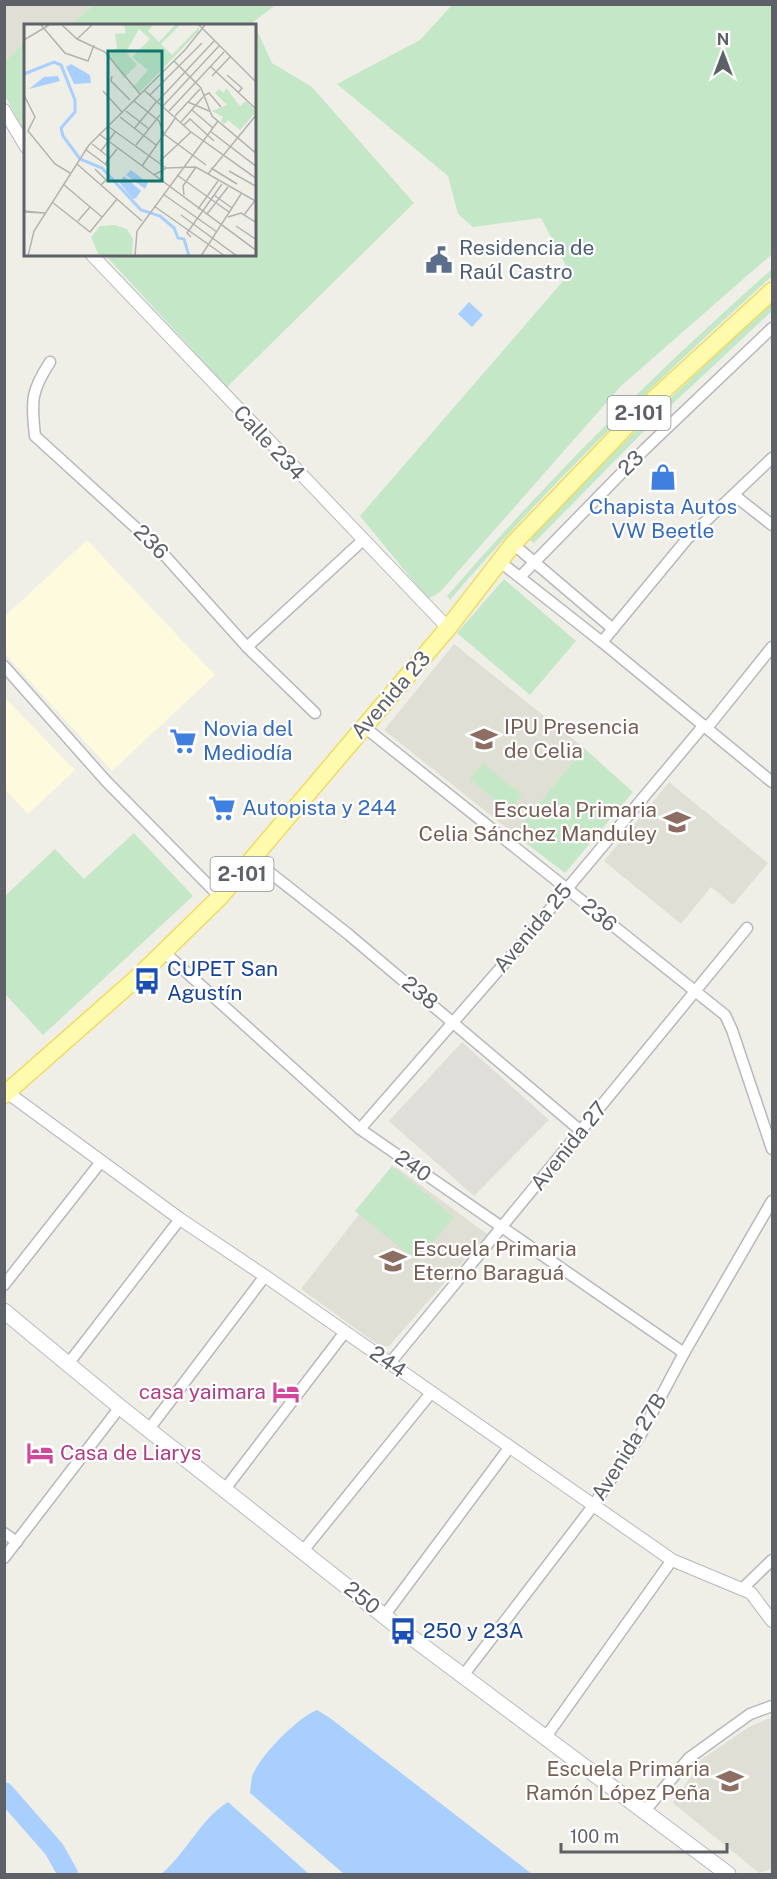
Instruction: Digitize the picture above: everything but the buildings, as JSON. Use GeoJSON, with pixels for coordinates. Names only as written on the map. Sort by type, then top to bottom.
{"type":"FeatureCollection","features":[{"type":"Feature","properties":{"kind":"main road","name":"Avenida 23"},"geometry":{"type":"LineString","coordinates":[[6,1094],[164,952],[220,897],[254,860],[363,726],[448,628],[513,544],[641,411],[772,291]]}},
{"type":"Feature","properties":{"kind":"main road","name":"250"},"geometry":{"type":"LineString","coordinates":[[4,1311],[120,1407],[462,1677],[728,1875]]}},
{"type":"Feature","properties":{"kind":"street"},"geometry":{"type":"LineString","coordinates":[[4,110],[24,144]]}},
{"type":"Feature","properties":{"kind":"street","name":"Calle 234"},"geometry":{"type":"LineString","coordinates":[[93,256],[362,542],[448,628]]}},
{"type":"Feature","properties":{"kind":"street","name":"23"},"geometry":{"type":"LineString","coordinates":[[520,577],[645,449],[772,328]]}},
{"type":"Feature","properties":{"kind":"street","name":"236"},"geometry":{"type":"LineString","coordinates":[[50,362],[35,385],[32,413],[35,436],[158,548],[247,647],[315,712]]}},
{"type":"Feature","properties":{"kind":"street"},"geometry":{"type":"LineString","coordinates":[[602,642],[687,539],[772,458]]}},
{"type":"Feature","properties":{"kind":"street"},"geometry":{"type":"LineString","coordinates":[[734,495],[772,525]]}},
{"type":"Feature","properties":{"kind":"street"},"geometry":{"type":"LineString","coordinates":[[247,647],[362,542]]}},
{"type":"Feature","properties":{"kind":"street"},"geometry":{"type":"LineString","coordinates":[[513,544],[613,629]]}},
{"type":"Feature","properties":{"kind":"street"},"geometry":{"type":"LineString","coordinates":[[499,561],[602,642],[772,782]]}},
{"type":"Feature","properties":{"kind":"street","name":"Avenida 25"},"geometry":{"type":"LineString","coordinates":[[360,1129],[772,647]]}},
{"type":"Feature","properties":{"kind":"street"},"geometry":{"type":"LineString","coordinates":[[4,666],[106,781],[220,897]]}},
{"type":"Feature","properties":{"kind":"street","name":"236"},"geometry":{"type":"LineString","coordinates":[[363,726],[725,1015],[772,1149]]}},
{"type":"Feature","properties":{"kind":"street","name":"238"},"geometry":{"type":"LineString","coordinates":[[254,860],[453,1021],[581,1131]]}},
{"type":"Feature","properties":{"kind":"street","name":"Avenida 27"},"geometry":{"type":"LineString","coordinates":[[390,1363],[747,928]]}},
{"type":"Feature","properties":{"kind":"street","name":"240"},"geometry":{"type":"LineString","coordinates":[[164,952],[360,1129],[684,1353]]}},
{"type":"Feature","properties":{"kind":"street","name":"244"},"geometry":{"type":"LineString","coordinates":[[6,1094],[180,1220],[265,1276],[508,1448],[672,1560],[751,1593],[772,1621]]}},
{"type":"Feature","properties":{"kind":"street"},"geometry":{"type":"LineString","coordinates":[[4,1285],[100,1163]]}},
{"type":"Feature","properties":{"kind":"street","name":"Avenida 27B"},"geometry":{"type":"LineString","coordinates":[[462,1677],[593,1506],[641,1434],[684,1353],[772,1201]]}},
{"type":"Feature","properties":{"kind":"street"},"geometry":{"type":"LineString","coordinates":[[68,1365],[180,1220]]}},
{"type":"Feature","properties":{"kind":"street"},"geometry":{"type":"LineString","coordinates":[[149,1429],[265,1276]]}},
{"type":"Feature","properties":{"kind":"street"},"geometry":{"type":"LineString","coordinates":[[225,1489],[345,1332]]}},
{"type":"Feature","properties":{"kind":"street"},"geometry":{"type":"LineString","coordinates":[[302,1552],[431,1393]]}},
{"type":"Feature","properties":{"kind":"street"},"geometry":{"type":"LineString","coordinates":[[4,1558],[120,1407]]}},
{"type":"Feature","properties":{"kind":"street"},"geometry":{"type":"LineString","coordinates":[[384,1616],[508,1448]]}},
{"type":"Feature","properties":{"kind":"street"},"geometry":{"type":"LineString","coordinates":[[4,1533],[17,1542]]}},
{"type":"Feature","properties":{"kind":"street"},"geometry":{"type":"LineString","coordinates":[[545,1738],[672,1560]]}},
{"type":"Feature","properties":{"kind":"street"},"geometry":{"type":"LineString","coordinates":[[743,1588],[772,1560]]}},
{"type":"Feature","properties":{"kind":"street"},"geometry":{"type":"LineString","coordinates":[[644,1812],[689,1758],[750,1714],[772,1706]]}},
{"type":"Feature","properties":{"kind":"shaded area"},"geometry":{"type":"Polygon","coordinates":[[[5,5],[94,5],[71,24],[24,24],[24,42],[5,61],[5,5]]]}},
{"type":"Feature","properties":{"kind":"shaded area"},"geometry":{"type":"Polygon","coordinates":[[[87,540],[215,675],[112,771],[5,654],[5,616],[87,540]]]}},
{"type":"Feature","properties":{"kind":"shaded area","name":"IPU Presencia de Celia"},"geometry":{"type":"Polygon","coordinates":[[[454,644],[584,748],[514,834],[384,730],[454,644]]]}},
{"type":"Feature","properties":{"kind":"shaded area"},"geometry":{"type":"Polygon","coordinates":[[[5,698],[75,770],[28,814],[5,790],[5,698]]]}},
{"type":"Feature","properties":{"kind":"shaded area","name":"Escuela Primaria Celia Sánchez Manduley"},"geometry":{"type":"Polygon","coordinates":[[[669,782],[768,863],[733,905],[711,887],[681,924],[604,861],[669,782]]]}},
{"type":"Feature","properties":{"kind":"shaded area"},"geometry":{"type":"Polygon","coordinates":[[[462,1042],[549,1120],[474,1196],[389,1121],[462,1042]]]}},
{"type":"Feature","properties":{"kind":"shaded area","name":"Escuela Primaria Eterno Baraguá"},"geometry":{"type":"Polygon","coordinates":[[[396,1167],[487,1234],[389,1346],[381,1347],[301,1289],[396,1167]]]}},
{"type":"Feature","properties":{"kind":"shaded area","name":"Escuela Primaria Ramón López Peña"},"geometry":{"type":"Polygon","coordinates":[[[772,1717],[772,1869],[759,1873],[673,1803],[702,1759],[749,1727],[772,1717]]]}},
{"type":"Feature","properties":{"kind":"green space"},"geometry":{"type":"Polygon","coordinates":[[[94,4],[276,5],[253,22],[254,24],[71,24],[94,4]]]}},
{"type":"Feature","properties":{"kind":"green space"},"geometry":{"type":"Polygon","coordinates":[[[452,5],[772,5],[772,254],[621,386],[440,592],[428,599],[360,516],[570,273],[541,218],[473,227],[458,214],[448,176],[337,84],[420,40],[452,5]]]}},
{"type":"Feature","properties":{"kind":"green space"},"geometry":{"type":"Polygon","coordinates":[[[256,28],[272,63],[312,87],[414,203],[227,387],[106,256],[256,256],[256,28]]]}},
{"type":"Feature","properties":{"kind":"green space"},"geometry":{"type":"Polygon","coordinates":[[[24,42],[24,130],[5,96],[5,61],[24,42]]]}},
{"type":"Feature","properties":{"kind":"green space"},"geometry":{"type":"Polygon","coordinates":[[[772,269],[772,276],[688,353],[566,473],[450,600],[447,596],[563,468],[687,347],[772,269]]]}},
{"type":"Feature","properties":{"kind":"green space"},"geometry":{"type":"Polygon","coordinates":[[[772,302],[772,311],[650,425],[534,543],[527,538],[646,421],[772,302]]]}},
{"type":"Feature","properties":{"kind":"green space"},"geometry":{"type":"Polygon","coordinates":[[[504,579],[576,641],[530,695],[457,633],[504,579]]]}},
{"type":"Feature","properties":{"kind":"green space"},"geometry":{"type":"Polygon","coordinates":[[[584,748],[633,792],[565,873],[514,834],[584,748]]]}},
{"type":"Feature","properties":{"kind":"green space"},"geometry":{"type":"Polygon","coordinates":[[[483,763],[522,795],[508,811],[470,779],[483,763]]]}},
{"type":"Feature","properties":{"kind":"green space"},"geometry":{"type":"Polygon","coordinates":[[[134,833],[193,896],[43,1035],[5,994],[5,896],[55,849],[84,879],[134,833]]]}},
{"type":"Feature","properties":{"kind":"green space"},"geometry":{"type":"Polygon","coordinates":[[[392,1166],[454,1217],[417,1261],[355,1211],[392,1166]]]}},
{"type":"Feature","properties":{"kind":"water"},"geometry":{"type":"Polygon","coordinates":[[[469,302],[483,315],[472,327],[458,314],[469,302]]]}},
{"type":"Feature","properties":{"kind":"water"},"geometry":{"type":"Polygon","coordinates":[[[317,1710],[532,1874],[344,1874],[250,1793],[253,1774],[264,1757],[290,1728],[317,1710]]]}},
{"type":"Feature","properties":{"kind":"water"},"geometry":{"type":"Polygon","coordinates":[[[228,1802],[309,1874],[161,1874],[209,1818],[228,1802]]]}},
{"type":"Feature","properties":{"kind":"waterway"},"geometry":{"type":"LineString","coordinates":[[4,1792],[54,1849],[68,1874]]}},
{"type":"Feature","properties":{"kind":"place","name":"Residencia de Raúl Castro"},"geometry":{"type":"Point","coordinates":[439,260]}},
{"type":"Feature","properties":{"kind":"place","name":"Chapista Autos VW Beetle"},"geometry":{"type":"Point","coordinates":[663,477]}},
{"type":"Feature","properties":{"kind":"place","name":"IPU Presencia de Celia"},"geometry":{"type":"Point","coordinates":[484,739]}},
{"type":"Feature","properties":{"kind":"place","name":"Novia del Mediodía"},"geometry":{"type":"Point","coordinates":[183,741]}},
{"type":"Feature","properties":{"kind":"place","name":"Autopista y 244"},"geometry":{"type":"Point","coordinates":[222,808]}},
{"type":"Feature","properties":{"kind":"place","name":"Escuela Primaria Celia Sánchez Manduley"},"geometry":{"type":"Point","coordinates":[677,822]}},
{"type":"Feature","properties":{"kind":"place","name":"CUPET San Agustín"},"geometry":{"type":"Point","coordinates":[147,981]}},
{"type":"Feature","properties":{"kind":"place","name":"Escuela Primaria Eterno Baraguá"},"geometry":{"type":"Point","coordinates":[393,1261]}},
{"type":"Feature","properties":{"kind":"place","name":"casa yaimara"},"geometry":{"type":"Point","coordinates":[286,1392]}},
{"type":"Feature","properties":{"kind":"place","name":"Casa de Liarys"},"geometry":{"type":"Point","coordinates":[40,1453]}},
{"type":"Feature","properties":{"kind":"place","name":"250 y 23A"},"geometry":{"type":"Point","coordinates":[403,1631]}},
{"type":"Feature","properties":{"kind":"place","name":"Escuela Primaria Ramón López Peña"},"geometry":{"type":"Point","coordinates":[730,1781]}}]}
